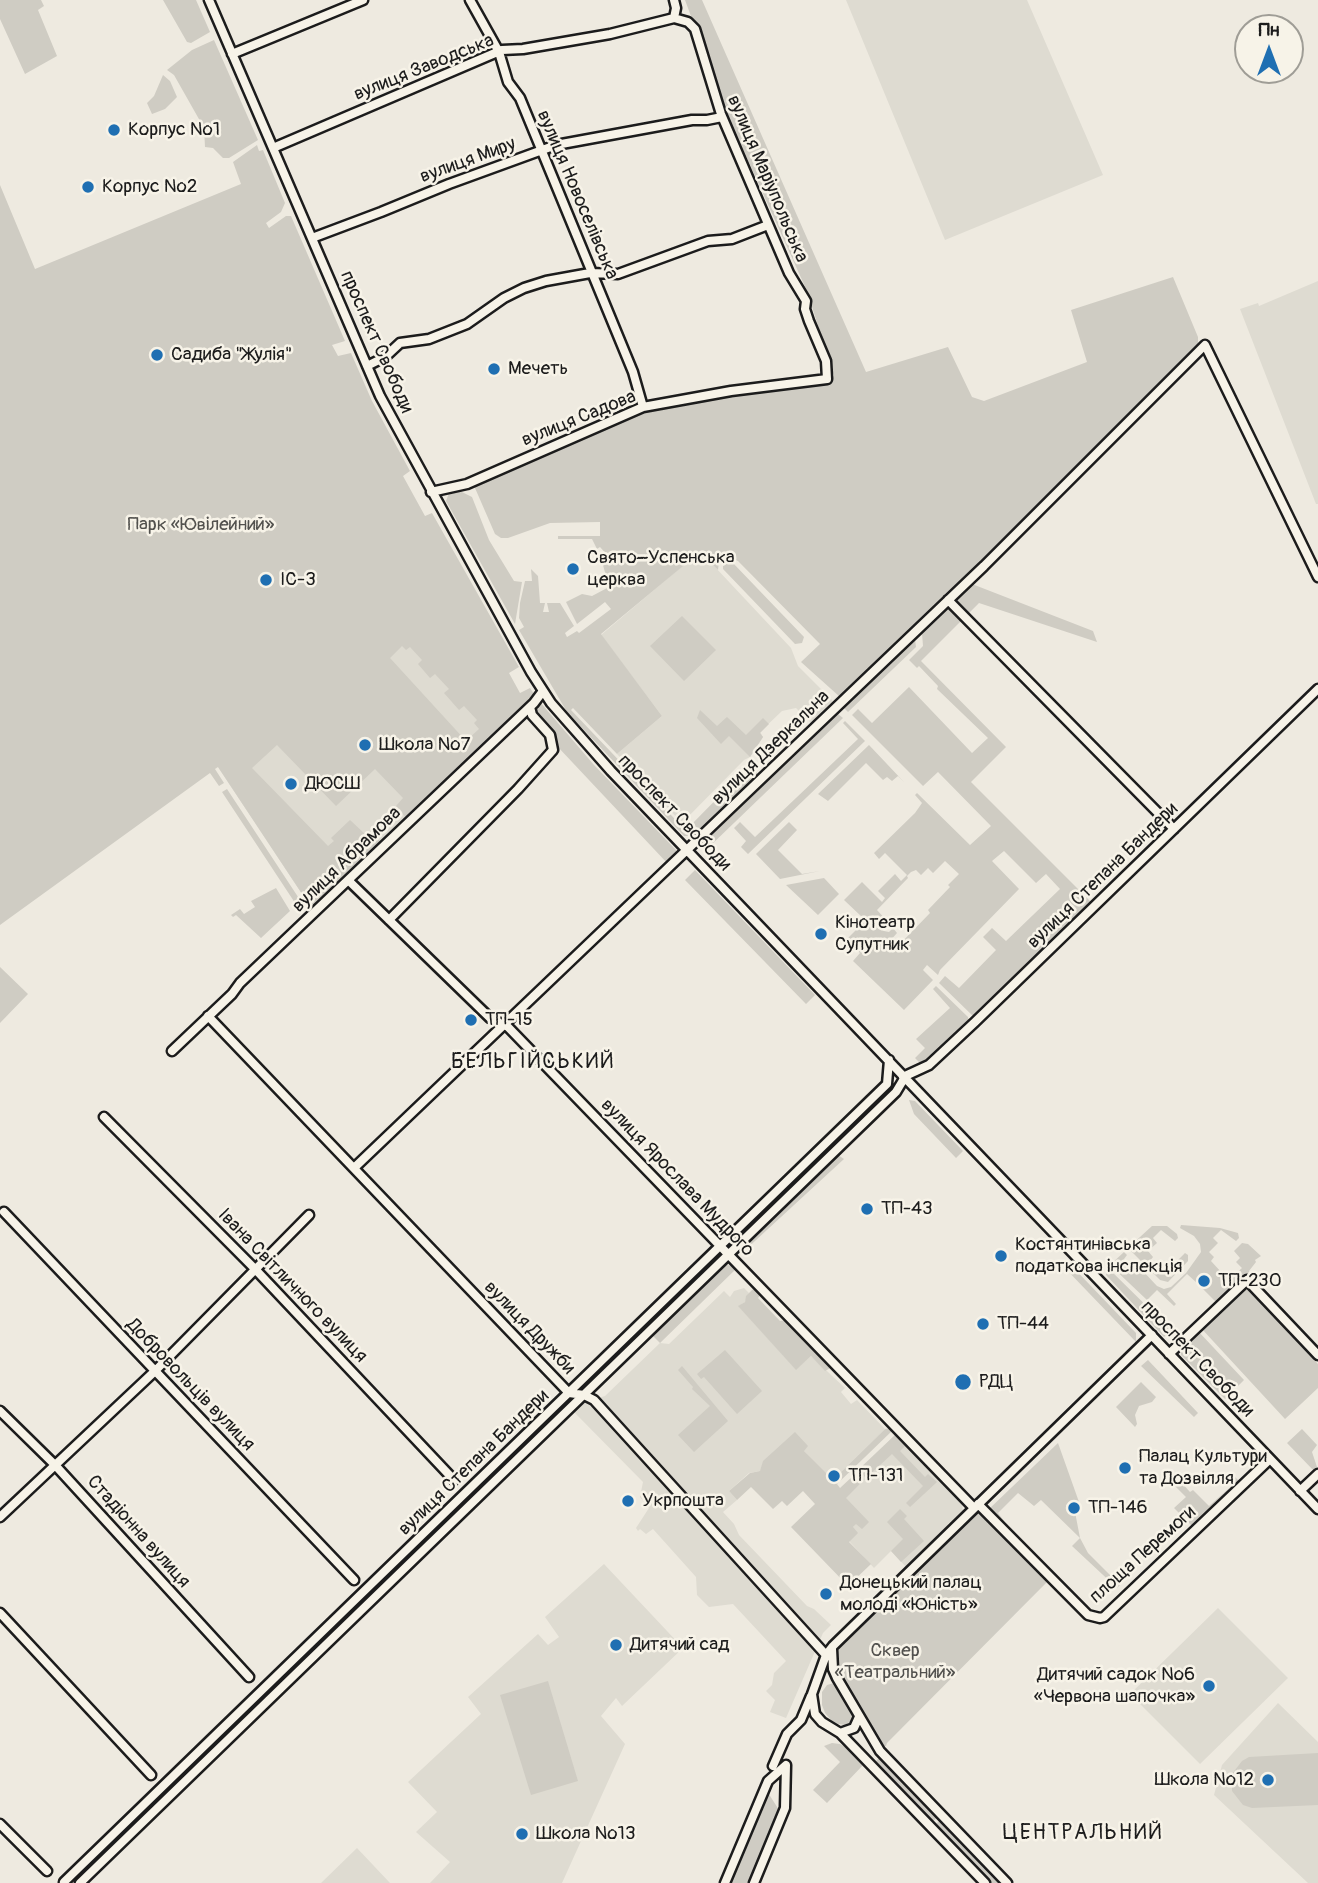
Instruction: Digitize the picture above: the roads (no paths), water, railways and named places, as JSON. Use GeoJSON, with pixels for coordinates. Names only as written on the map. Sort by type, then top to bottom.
{"type":"FeatureCollection","features":[{"type":"Feature","properties":{"kind":"street","name":"проспект Свободи"},"geometry":{"type":"LineString","coordinates":[[209,0],[380,396],[431,492],[558,713],[611,772],[1318,1509]]}},
{"type":"Feature","properties":{"kind":"street"},"geometry":{"type":"LineString","coordinates":[[232,54],[363,0]]}},
{"type":"Feature","properties":{"kind":"street","name":"вулиця Новоселівська"},"geometry":{"type":"LineString","coordinates":[[470,0],[499,52],[508,82],[520,98],[633,372],[643,407]]}},
{"type":"Feature","properties":{"kind":"street"},"geometry":{"type":"LineString","coordinates":[[674,0],[674,19]]}},
{"type":"Feature","properties":{"kind":"street","name":"вулиця Заводська"},"geometry":{"type":"LineString","coordinates":[[273,148],[499,52],[610,34],[674,19]]}},
{"type":"Feature","properties":{"kind":"street","name":"вулиця Маріупольська"},"geometry":{"type":"LineString","coordinates":[[674,19],[688,22],[695,29],[722,117],[789,273],[806,301],[809,321],[826,361],[827,379]]}},
{"type":"Feature","properties":{"kind":"street","name":"вулиця Миру"},"geometry":{"type":"LineString","coordinates":[[312,238],[541,150],[580,139],[722,117]]}},
{"type":"Feature","properties":{"kind":"street"},"geometry":{"type":"LineString","coordinates":[[367,366],[384,357],[400,343],[429,339],[467,324],[504,298],[524,288],[592,273],[618,274],[708,241],[732,239],[768,225]]}},
{"type":"Feature","properties":{"kind":"street","name":"вулиця Дзеркальна"},"geometry":{"type":"LineString","coordinates":[[354,1168],[948,600],[1205,345],[1318,576]]}},
{"type":"Feature","properties":{"kind":"street","name":"вулиця Садова"},"geometry":{"type":"LineString","coordinates":[[431,492],[467,484],[643,407],[730,391],[827,379]]}},
{"type":"Feature","properties":{"kind":"street"},"geometry":{"type":"LineString","coordinates":[[948,600],[1174,829]]}},
{"type":"Feature","properties":{"kind":"street","name":"вулиця Степана Бандери"},"geometry":{"type":"LineString","coordinates":[[64,1882],[887,1084],[929,1065],[1318,689]]}},
{"type":"Feature","properties":{"kind":"street","name":"вулиця Абрамова"},"geometry":{"type":"LineString","coordinates":[[172,1051],[530,707],[543,691]]}},
{"type":"Feature","properties":{"kind":"street"},"geometry":{"type":"LineString","coordinates":[[389,920],[518,789],[552,750],[552,738],[532,715],[530,707]]}},
{"type":"Feature","properties":{"kind":"street","name":"вулиця Ярослава Мудрого"},"geometry":{"type":"LineString","coordinates":[[348,880],[490,1018],[503,1024],[976,1506]]}},
{"type":"Feature","properties":{"kind":"street","name":"вулиця Дружби"},"geometry":{"type":"LineString","coordinates":[[208,1016],[569,1392],[594,1400],[826,1655]]}},
{"type":"Feature","properties":{"kind":"street"},"geometry":{"type":"LineString","coordinates":[[887,1084],[890,1076],[889,1060]]}},
{"type":"Feature","properties":{"kind":"street","name":"вулиця Степана Бандери"},"geometry":{"type":"LineString","coordinates":[[80,1883],[841,1146],[896,1092],[905,1077]]}},
{"type":"Feature","properties":{"kind":"street"},"geometry":{"type":"LineString","coordinates":[[896,1092],[919,1091]]}},
{"type":"Feature","properties":{"kind":"street","name":"Івана Світличного вулиця"},"geometry":{"type":"LineString","coordinates":[[104,1117],[255,1269],[454,1480]]}},
{"type":"Feature","properties":{"kind":"street"},"geometry":{"type":"LineString","coordinates":[[833,1137],[841,1146]]}},
{"type":"Feature","properties":{"kind":"street","name":"Добровольців вулиця"},"geometry":{"type":"LineString","coordinates":[[4,1213],[354,1580]]}},
{"type":"Feature","properties":{"kind":"street"},"geometry":{"type":"LineString","coordinates":[[0,1517],[155,1371],[309,1215]]}},
{"type":"Feature","properties":{"kind":"street"},"geometry":{"type":"LineString","coordinates":[[1169,1353],[1247,1280],[1318,1355]]}},
{"type":"Feature","properties":{"kind":"street"},"geometry":{"type":"LineString","coordinates":[[773,1766],[787,1734],[801,1720],[832,1646],[1152,1335]]}},
{"type":"Feature","properties":{"kind":"street","name":"Стадіонна вулиця"},"geometry":{"type":"LineString","coordinates":[[0,1411],[55,1465],[249,1677]]}},
{"type":"Feature","properties":{"kind":"street","name":"площа Перемоги"},"geometry":{"type":"LineString","coordinates":[[976,1506],[1088,1615],[1100,1618],[1114,1608],[1270,1459]]}},
{"type":"Feature","properties":{"kind":"street"},"geometry":{"type":"LineString","coordinates":[[1300,1491],[1318,1474]]}},
{"type":"Feature","properties":{"kind":"street"},"geometry":{"type":"LineString","coordinates":[[0,1613],[151,1775]]}},
{"type":"Feature","properties":{"kind":"street"},"geometry":{"type":"LineString","coordinates":[[330,1625],[338,1633]]}},
{"type":"Feature","properties":{"kind":"street"},"geometry":{"type":"LineString","coordinates":[[832,1646],[833,1669],[880,1751],[1007,1883]]}},
{"type":"Feature","properties":{"kind":"street"},"geometry":{"type":"LineString","coordinates":[[817,1683],[821,1679],[831,1677],[840,1682]]}},
{"type":"Feature","properties":{"kind":"street"},"geometry":{"type":"LineString","coordinates":[[812,1693],[813,1707],[822,1722]]}},
{"type":"Feature","properties":{"kind":"street"},"geometry":{"type":"LineString","coordinates":[[840,1733],[854,1728],[859,1717]]}},
{"type":"Feature","properties":{"kind":"street"},"geometry":{"type":"LineString","coordinates":[[801,1720],[814,1719],[840,1733],[985,1883]]}},
{"type":"Feature","properties":{"kind":"street"},"geometry":{"type":"LineString","coordinates":[[724,1883],[768,1781],[786,1765],[785,1808],[754,1883]]}},
{"type":"Feature","properties":{"kind":"street"},"geometry":{"type":"LineString","coordinates":[[0,1824],[47,1871]]}},
{"type":"Feature","properties":{"kind":"place","name":"Корпус №1"},"geometry":{"type":"Point","coordinates":[114,130]}},
{"type":"Feature","properties":{"kind":"place","name":"Корпус №2"},"geometry":{"type":"Point","coordinates":[88,187]}},
{"type":"Feature","properties":{"kind":"place","name":"Садиба \"Жулія\""},"geometry":{"type":"Point","coordinates":[157,355]}},
{"type":"Feature","properties":{"kind":"place","name":"Мечеть"},"geometry":{"type":"Point","coordinates":[494,369]}},
{"type":"Feature","properties":{"kind":"place","name":"Свято–Успенська церква"},"geometry":{"type":"Point","coordinates":[573,569]}},
{"type":"Feature","properties":{"kind":"place","name":"ІС-3"},"geometry":{"type":"Point","coordinates":[266,580]}},
{"type":"Feature","properties":{"kind":"place","name":"Школа №7"},"geometry":{"type":"Point","coordinates":[365,745]}},
{"type":"Feature","properties":{"kind":"place","name":"ДЮСШ"},"geometry":{"type":"Point","coordinates":[291,784]}},
{"type":"Feature","properties":{"kind":"place","name":"Кінотеатр Супутник"},"geometry":{"type":"Point","coordinates":[821,934]}},
{"type":"Feature","properties":{"kind":"place","name":"ТП-15"},"geometry":{"type":"Point","coordinates":[471,1020]}},
{"type":"Feature","properties":{"kind":"place","name":"ТП-43"},"geometry":{"type":"Point","coordinates":[867,1209]}},
{"type":"Feature","properties":{"kind":"place","name":"Костянтинівська податкова інспекція"},"geometry":{"type":"Point","coordinates":[1001,1256]}},
{"type":"Feature","properties":{"kind":"place","name":"ТП-230"},"geometry":{"type":"Point","coordinates":[1204,1281]}},
{"type":"Feature","properties":{"kind":"place","name":"ТП-44"},"geometry":{"type":"Point","coordinates":[983,1324]}},
{"type":"Feature","properties":{"kind":"place","name":"РДЦ"},"geometry":{"type":"Point","coordinates":[963,1382]}},
{"type":"Feature","properties":{"kind":"place","name":"Палац Культури та Дозвілля"},"geometry":{"type":"Point","coordinates":[1125,1468]}},
{"type":"Feature","properties":{"kind":"place","name":"ТП-131"},"geometry":{"type":"Point","coordinates":[834,1476]}},
{"type":"Feature","properties":{"kind":"place","name":"Укрпошта"},"geometry":{"type":"Point","coordinates":[628,1501]}},
{"type":"Feature","properties":{"kind":"place","name":"ТП-146"},"geometry":{"type":"Point","coordinates":[1074,1508]}},
{"type":"Feature","properties":{"kind":"place","name":"Донецький палац молоді «Юність»"},"geometry":{"type":"Point","coordinates":[826,1594]}},
{"type":"Feature","properties":{"kind":"place","name":"Дитячий сад"},"geometry":{"type":"Point","coordinates":[616,1645]}},
{"type":"Feature","properties":{"kind":"place","name":"Дитячий садок №6 «Червона шапочка»"},"geometry":{"type":"Point","coordinates":[1209,1686]}},
{"type":"Feature","properties":{"kind":"place","name":"Школа №12"},"geometry":{"type":"Point","coordinates":[1268,1780]}},
{"type":"Feature","properties":{"kind":"place","name":"Школа №13"},"geometry":{"type":"Point","coordinates":[522,1834]}},
{"type":"Feature","properties":{"kind":"district","name":"БЕЛЬГІЙСЬКИЙ"},"geometry":{"type":"Point","coordinates":[533,1063]}},
{"type":"Feature","properties":{"kind":"district","name":"ЦЕНТРАЛЬНИЙ"},"geometry":{"type":"Point","coordinates":[1083,1834]}},
{"type":"Feature","properties":{"kind":"park label","name":"Парк «Ювілейний»"},"geometry":{"type":"Point","coordinates":[201,525]}},
{"type":"Feature","properties":{"kind":"park label","name":"Сквер «Театральний»"},"geometry":{"type":"Point","coordinates":[895,1662]}}]}
